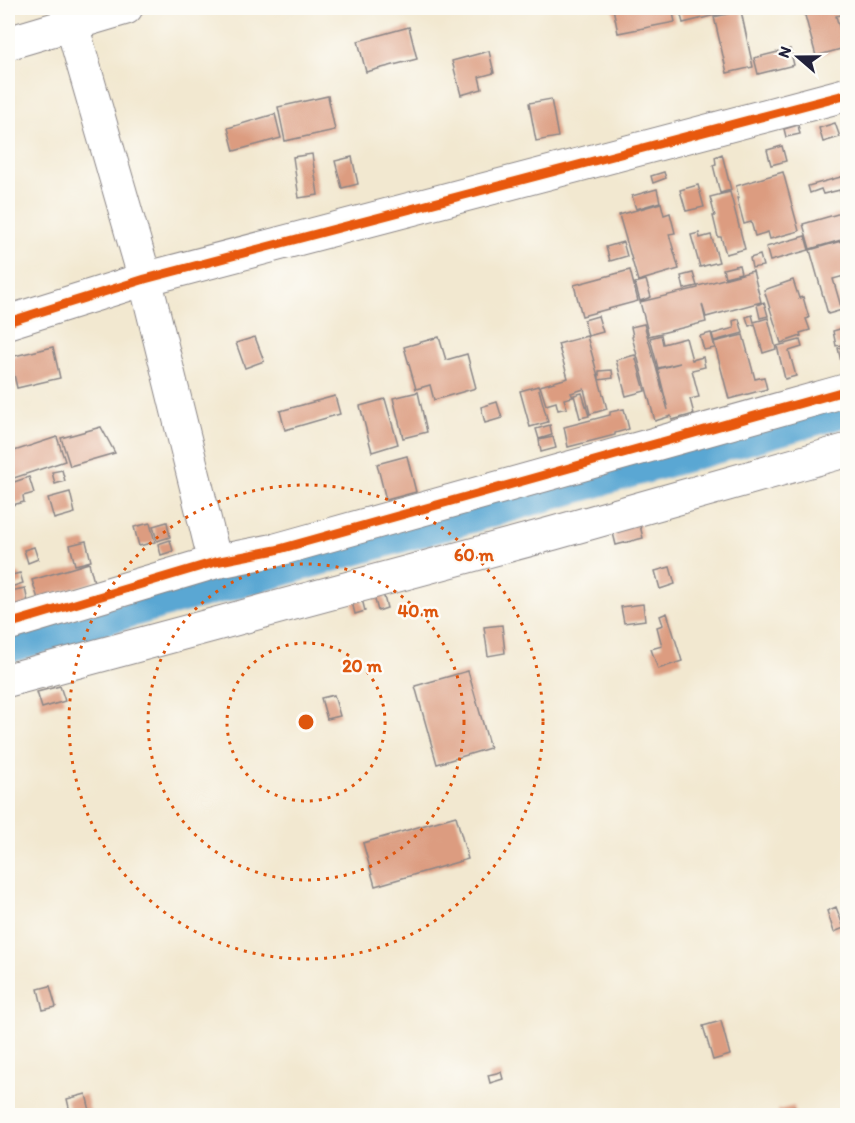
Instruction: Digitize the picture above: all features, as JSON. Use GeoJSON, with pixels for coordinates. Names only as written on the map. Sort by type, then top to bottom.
{"type":"FeatureCollection","features":[{"type":"Feature","properties":{"kind":"street"},"geometry":{"type":"LineString","coordinates":[[8,43],[68,16],[126,8]]}},
{"type":"Feature","properties":{"kind":"street"},"geometry":{"type":"LineString","coordinates":[[68,16],[145,279],[215,562]]}},
{"type":"Feature","properties":{"kind":"street"},"geometry":{"type":"LineString","coordinates":[[8,322],[145,279],[848,94]]}},
{"type":"Feature","properties":{"kind":"street"},"geometry":{"type":"LineString","coordinates":[[8,624],[215,562],[276,550],[848,390]]}},
{"type":"Feature","properties":{"kind":"street"},"geometry":{"type":"LineString","coordinates":[[8,680],[554,533],[848,450]]}},
{"type":"Feature","properties":{"kind":"building"},"geometry":{"type":"Polygon","coordinates":[[[613,8],[672,8],[675,22],[618,33],[613,8]]]}},
{"type":"Feature","properties":{"kind":"building"},"geometry":{"type":"Polygon","coordinates":[[[679,8],[736,8],[736,10],[683,23],[679,8]]]}},
{"type":"Feature","properties":{"kind":"building"},"geometry":{"type":"Polygon","coordinates":[[[803,8],[844,8],[846,14],[836,16],[843,41],[848,40],[848,47],[816,56],[803,8]]]}},
{"type":"Feature","properties":{"kind":"building"},"geometry":{"type":"Polygon","coordinates":[[[741,11],[753,67],[727,73],[714,17],[741,11]]]}},
{"type":"Feature","properties":{"kind":"building"},"geometry":{"type":"Polygon","coordinates":[[[409,27],[417,59],[366,72],[358,41],[409,27]]]}},
{"type":"Feature","properties":{"kind":"building"},"geometry":{"type":"Polygon","coordinates":[[[790,49],[794,65],[758,74],[754,58],[790,49]]]}},
{"type":"Feature","properties":{"kind":"building"},"geometry":{"type":"Polygon","coordinates":[[[489,51],[494,73],[479,77],[482,89],[461,95],[452,61],[489,51]]]}},
{"type":"Feature","properties":{"kind":"building"},"geometry":{"type":"Polygon","coordinates":[[[328,96],[335,130],[285,141],[278,107],[328,96]]]}},
{"type":"Feature","properties":{"kind":"building"},"geometry":{"type":"Polygon","coordinates":[[[551,99],[558,137],[536,141],[529,103],[551,99]]]}},
{"type":"Feature","properties":{"kind":"building"},"geometry":{"type":"Polygon","coordinates":[[[275,114],[281,138],[234,151],[228,128],[275,114]]]}},
{"type":"Feature","properties":{"kind":"building"},"geometry":{"type":"Polygon","coordinates":[[[835,123],[840,137],[823,142],[819,128],[835,123]]]}},
{"type":"Feature","properties":{"kind":"building"},"geometry":{"type":"Polygon","coordinates":[[[798,125],[800,134],[786,137],[784,129],[798,125]]]}},
{"type":"Feature","properties":{"kind":"building"},"geometry":{"type":"Polygon","coordinates":[[[782,146],[786,161],[771,165],[767,150],[782,146]]]}},
{"type":"Feature","properties":{"kind":"building"},"geometry":{"type":"Polygon","coordinates":[[[312,154],[318,195],[299,198],[293,157],[312,154]]]}},
{"type":"Feature","properties":{"kind":"building"},"geometry":{"type":"Polygon","coordinates":[[[722,154],[731,190],[720,193],[713,165],[716,164],[715,157],[722,154]]]}},
{"type":"Feature","properties":{"kind":"building"},"geometry":{"type":"Polygon","coordinates":[[[352,157],[358,184],[342,188],[335,161],[352,157]]]}},
{"type":"Feature","properties":{"kind":"building"},"geometry":{"type":"Polygon","coordinates":[[[664,172],[666,178],[653,183],[651,176],[664,172]]]}},
{"type":"Feature","properties":{"kind":"building"},"geometry":{"type":"Polygon","coordinates":[[[783,172],[799,231],[770,239],[768,232],[755,236],[751,222],[744,224],[736,186],[783,172]]]}},
{"type":"Feature","properties":{"kind":"building"},"geometry":{"type":"Polygon","coordinates":[[[848,175],[848,189],[823,194],[821,189],[810,193],[808,186],[848,175]]]}},
{"type":"Feature","properties":{"kind":"building"},"geometry":{"type":"Polygon","coordinates":[[[698,185],[704,207],[686,211],[680,190],[698,185]]]}},
{"type":"Feature","properties":{"kind":"building"},"geometry":{"type":"Polygon","coordinates":[[[657,189],[660,202],[636,209],[632,196],[657,189]]]}},
{"type":"Feature","properties":{"kind":"building"},"geometry":{"type":"Polygon","coordinates":[[[730,192],[745,249],[726,254],[721,237],[718,237],[710,197],[730,192]]]}},
{"type":"Feature","properties":{"kind":"building"},"geometry":{"type":"Polygon","coordinates":[[[661,203],[664,215],[670,213],[675,233],[669,234],[679,269],[638,281],[619,215],[661,203]]]}},
{"type":"Feature","properties":{"kind":"building"},"geometry":{"type":"Polygon","coordinates":[[[848,211],[848,238],[810,249],[803,224],[848,211]]]}},
{"type":"Feature","properties":{"kind":"building"},"geometry":{"type":"Polygon","coordinates":[[[699,233],[700,238],[711,235],[719,262],[700,267],[691,235],[699,233]]]}},
{"type":"Feature","properties":{"kind":"building"},"geometry":{"type":"Polygon","coordinates":[[[805,236],[809,250],[770,261],[766,247],[805,236]]]}},
{"type":"Feature","properties":{"kind":"building"},"geometry":{"type":"Polygon","coordinates":[[[848,239],[848,275],[833,279],[842,310],[828,314],[810,250],[848,239]]]}},
{"type":"Feature","properties":{"kind":"building"},"geometry":{"type":"Polygon","coordinates":[[[623,242],[627,256],[610,261],[606,247],[623,242]]]}},
{"type":"Feature","properties":{"kind":"building"},"geometry":{"type":"Polygon","coordinates":[[[760,255],[763,266],[752,268],[750,258],[760,255]]]}},
{"type":"Feature","properties":{"kind":"building"},"geometry":{"type":"Polygon","coordinates":[[[739,265],[741,273],[725,277],[723,269],[739,265]]]}},
{"type":"Feature","properties":{"kind":"building"},"geometry":{"type":"Polygon","coordinates":[[[630,270],[638,301],[582,316],[574,285],[630,270]]]}},
{"type":"Feature","properties":{"kind":"building"},"geometry":{"type":"Polygon","coordinates":[[[753,271],[761,302],[706,317],[702,304],[706,322],[649,336],[640,302],[698,288],[698,286],[753,271]]]}},
{"type":"Feature","properties":{"kind":"building"},"geometry":{"type":"Polygon","coordinates":[[[693,273],[697,286],[684,289],[681,276],[693,273]]]}},
{"type":"Feature","properties":{"kind":"building"},"geometry":{"type":"Polygon","coordinates":[[[646,280],[651,297],[640,301],[635,283],[646,280]]]}},
{"type":"Feature","properties":{"kind":"building"},"geometry":{"type":"Polygon","coordinates":[[[793,280],[799,298],[803,297],[810,330],[781,343],[764,290],[793,280]]]}},
{"type":"Feature","properties":{"kind":"building"},"geometry":{"type":"Polygon","coordinates":[[[764,302],[768,316],[760,318],[757,305],[764,302]]]}},
{"type":"Feature","properties":{"kind":"building"},"geometry":{"type":"Polygon","coordinates":[[[752,315],[754,322],[768,318],[776,349],[763,353],[755,324],[749,326],[746,317],[752,315]]]}},
{"type":"Feature","properties":{"kind":"building"},"geometry":{"type":"Polygon","coordinates":[[[598,316],[603,332],[588,336],[584,320],[598,316]]]}},
{"type":"Feature","properties":{"kind":"building"},"geometry":{"type":"Polygon","coordinates":[[[739,319],[743,333],[714,341],[712,334],[734,328],[733,321],[739,319]]]}},
{"type":"Feature","properties":{"kind":"building"},"geometry":{"type":"Polygon","coordinates":[[[644,324],[668,410],[658,369],[680,363],[658,368],[650,338],[661,335],[663,344],[686,338],[692,360],[703,357],[705,367],[692,370],[699,397],[690,399],[694,414],[672,420],[671,416],[655,421],[632,337],[631,327],[644,324]]]}},
{"type":"Feature","properties":{"kind":"building"},"geometry":{"type":"Polygon","coordinates":[[[843,328],[847,344],[836,346],[833,331],[843,328]]]}},
{"type":"Feature","properties":{"kind":"building"},"geometry":{"type":"Polygon","coordinates":[[[711,333],[715,348],[704,350],[700,336],[711,333]]]}},
{"type":"Feature","properties":{"kind":"building"},"geometry":{"type":"Polygon","coordinates":[[[743,335],[755,379],[764,377],[767,389],[729,399],[714,342],[743,335]]]}},
{"type":"Feature","properties":{"kind":"building"},"geometry":{"type":"Polygon","coordinates":[[[587,336],[607,409],[590,414],[584,389],[571,393],[573,397],[564,399],[567,408],[558,410],[556,402],[546,405],[540,386],[568,378],[558,344],[587,336]]]}},
{"type":"Feature","properties":{"kind":"building"},"geometry":{"type":"Polygon","coordinates":[[[255,337],[264,361],[245,368],[236,343],[255,337]]]}},
{"type":"Feature","properties":{"kind":"building"},"geometry":{"type":"Polygon","coordinates":[[[439,337],[446,360],[467,354],[476,388],[434,400],[430,385],[416,389],[404,347],[439,337]]]}},
{"type":"Feature","properties":{"kind":"building"},"geometry":{"type":"Polygon","coordinates":[[[800,340],[802,347],[789,351],[796,376],[785,379],[777,346],[800,340]]]}},
{"type":"Feature","properties":{"kind":"building"},"geometry":{"type":"Polygon","coordinates":[[[848,346],[848,364],[842,366],[838,348],[848,346]]]}},
{"type":"Feature","properties":{"kind":"building"},"geometry":{"type":"Polygon","coordinates":[[[53,347],[60,378],[17,388],[10,357],[53,347]]]}},
{"type":"Feature","properties":{"kind":"building"},"geometry":{"type":"Polygon","coordinates":[[[635,355],[645,391],[626,396],[616,360],[635,355]]]}},
{"type":"Feature","properties":{"kind":"building"},"geometry":{"type":"Polygon","coordinates":[[[612,370],[613,378],[599,380],[599,371],[612,370]]]}},
{"type":"Feature","properties":{"kind":"building"},"geometry":{"type":"Polygon","coordinates":[[[538,386],[548,422],[530,427],[520,391],[538,386]]]}},
{"type":"Feature","properties":{"kind":"building"},"geometry":{"type":"Polygon","coordinates":[[[418,392],[427,432],[403,438],[393,398],[418,392]]]}},
{"type":"Feature","properties":{"kind":"building"},"geometry":{"type":"Polygon","coordinates":[[[582,393],[589,416],[580,418],[574,395],[582,393]]]}},
{"type":"Feature","properties":{"kind":"building"},"geometry":{"type":"Polygon","coordinates":[[[335,396],[340,414],[285,430],[280,411],[335,396]]]}},
{"type":"Feature","properties":{"kind":"building"},"geometry":{"type":"Polygon","coordinates":[[[385,399],[398,444],[372,452],[360,406],[385,399]]]}},
{"type":"Feature","properties":{"kind":"building"},"geometry":{"type":"Polygon","coordinates":[[[497,402],[502,418],[485,423],[481,407],[497,402]]]}},
{"type":"Feature","properties":{"kind":"building"},"geometry":{"type":"Polygon","coordinates":[[[624,409],[629,429],[568,447],[564,427],[624,409]]]}},
{"type":"Feature","properties":{"kind":"building"},"geometry":{"type":"Polygon","coordinates":[[[550,425],[552,435],[539,439],[536,429],[550,425]]]}},
{"type":"Feature","properties":{"kind":"building"},"geometry":{"type":"Polygon","coordinates":[[[101,427],[115,453],[70,466],[61,438],[101,427]]]}},
{"type":"Feature","properties":{"kind":"building"},"geometry":{"type":"Polygon","coordinates":[[[57,437],[65,461],[8,480],[8,453],[57,437]]]}},
{"type":"Feature","properties":{"kind":"building"},"geometry":{"type":"Polygon","coordinates":[[[553,437],[556,448],[541,452],[539,440],[553,437]]]}},
{"type":"Feature","properties":{"kind":"building"},"geometry":{"type":"Polygon","coordinates":[[[407,456],[416,492],[386,500],[377,464],[407,456]]]}},
{"type":"Feature","properties":{"kind":"building"},"geometry":{"type":"Polygon","coordinates":[[[62,470],[65,481],[55,484],[52,472],[62,470]]]}},
{"type":"Feature","properties":{"kind":"building"},"geometry":{"type":"Polygon","coordinates":[[[29,477],[34,493],[23,496],[24,502],[12,505],[8,484],[29,477]]]}},
{"type":"Feature","properties":{"kind":"building"},"geometry":{"type":"Polygon","coordinates":[[[70,492],[75,513],[54,519],[48,498],[70,492]]]}},
{"type":"Feature","properties":{"kind":"building"},"geometry":{"type":"Polygon","coordinates":[[[639,521],[643,538],[616,545],[612,529],[639,521]]]}},
{"type":"Feature","properties":{"kind":"building"},"geometry":{"type":"Polygon","coordinates":[[[167,522],[170,537],[157,541],[153,526],[167,522]]]}},
{"type":"Feature","properties":{"kind":"building"},"geometry":{"type":"Polygon","coordinates":[[[150,523],[155,542],[139,546],[134,527],[150,523]]]}},
{"type":"Feature","properties":{"kind":"building"},"geometry":{"type":"Polygon","coordinates":[[[170,540],[173,551],[161,555],[158,544],[170,540]]]}},
{"type":"Feature","properties":{"kind":"building"},"geometry":{"type":"Polygon","coordinates":[[[86,541],[91,561],[75,565],[70,545],[86,541]]]}},
{"type":"Feature","properties":{"kind":"building"},"geometry":{"type":"Polygon","coordinates":[[[34,547],[38,559],[28,563],[24,550],[34,547]]]}},
{"type":"Feature","properties":{"kind":"building"},"geometry":{"type":"Polygon","coordinates":[[[89,563],[94,582],[38,599],[32,580],[89,563]]]}},
{"type":"Feature","properties":{"kind":"building"},"geometry":{"type":"Polygon","coordinates":[[[670,567],[675,584],[660,589],[655,571],[670,567]]]}},
{"type":"Feature","properties":{"kind":"building"},"geometry":{"type":"Polygon","coordinates":[[[20,573],[23,583],[8,588],[8,576],[20,573]]]}},
{"type":"Feature","properties":{"kind":"building"},"geometry":{"type":"Polygon","coordinates":[[[25,588],[29,607],[14,610],[10,591],[25,588]]]}},
{"type":"Feature","properties":{"kind":"building"},"geometry":{"type":"Polygon","coordinates":[[[383,593],[387,608],[378,611],[374,596],[383,593]]]}},
{"type":"Feature","properties":{"kind":"building"},"geometry":{"type":"Polygon","coordinates":[[[362,599],[365,611],[355,614],[352,602],[362,599]]]}},
{"type":"Feature","properties":{"kind":"building"},"geometry":{"type":"Polygon","coordinates":[[[643,604],[645,620],[624,623],[621,607],[643,604]]]}},
{"type":"Feature","properties":{"kind":"building"},"geometry":{"type":"Polygon","coordinates":[[[667,613],[682,661],[658,669],[651,649],[662,646],[657,627],[663,625],[660,616],[667,613]]]}},
{"type":"Feature","properties":{"kind":"building"},"geometry":{"type":"Polygon","coordinates":[[[502,625],[505,653],[488,656],[484,627],[502,625]]]}},
{"type":"Feature","properties":{"kind":"building"},"geometry":{"type":"Polygon","coordinates":[[[468,671],[490,748],[437,764],[415,686],[468,671]]]}},
{"type":"Feature","properties":{"kind":"building"},"geometry":{"type":"Polygon","coordinates":[[[60,686],[65,701],[42,708],[37,692],[60,686]]]}},
{"type":"Feature","properties":{"kind":"building"},"geometry":{"type":"Polygon","coordinates":[[[334,695],[340,716],[327,719],[321,698],[334,695]]]}},
{"type":"Feature","properties":{"kind":"building"},"geometry":{"type":"Polygon","coordinates":[[[456,816],[468,859],[375,886],[363,843],[456,816]]]}},
{"type":"Feature","properties":{"kind":"building"},"geometry":{"type":"Polygon","coordinates":[[[836,907],[844,928],[834,932],[827,911],[836,907]]]}},
{"type":"Feature","properties":{"kind":"building"},"geometry":{"type":"Polygon","coordinates":[[[50,986],[56,1007],[43,1010],[38,989],[50,986]]]}},
{"type":"Feature","properties":{"kind":"building"},"geometry":{"type":"Polygon","coordinates":[[[721,1021],[730,1055],[713,1060],[703,1026],[721,1021]]]}},
{"type":"Feature","properties":{"kind":"building"},"geometry":{"type":"Polygon","coordinates":[[[501,1072],[503,1079],[490,1083],[488,1075],[501,1072]]]}},
{"type":"Feature","properties":{"kind":"building"},"geometry":{"type":"Polygon","coordinates":[[[86,1094],[91,1115],[71,1116],[67,1099],[86,1094]]]}},
{"type":"Feature","properties":{"kind":"building"},"geometry":{"type":"Polygon","coordinates":[[[794,1106],[796,1116],[779,1116],[778,1110],[794,1106]]]}},
{"type":"Feature","properties":{"kind":"waterway"},"geometry":{"type":"LineString","coordinates":[[8,650],[848,413]]}},
{"type":"Feature","properties":{"kind":"cycle path"},"geometry":{"type":"LineString","coordinates":[[8,322],[145,279],[848,94]]}},
{"type":"Feature","properties":{"kind":"cycle path"},"geometry":{"type":"LineString","coordinates":[[8,624],[215,562],[276,550],[848,390]]}}]}
